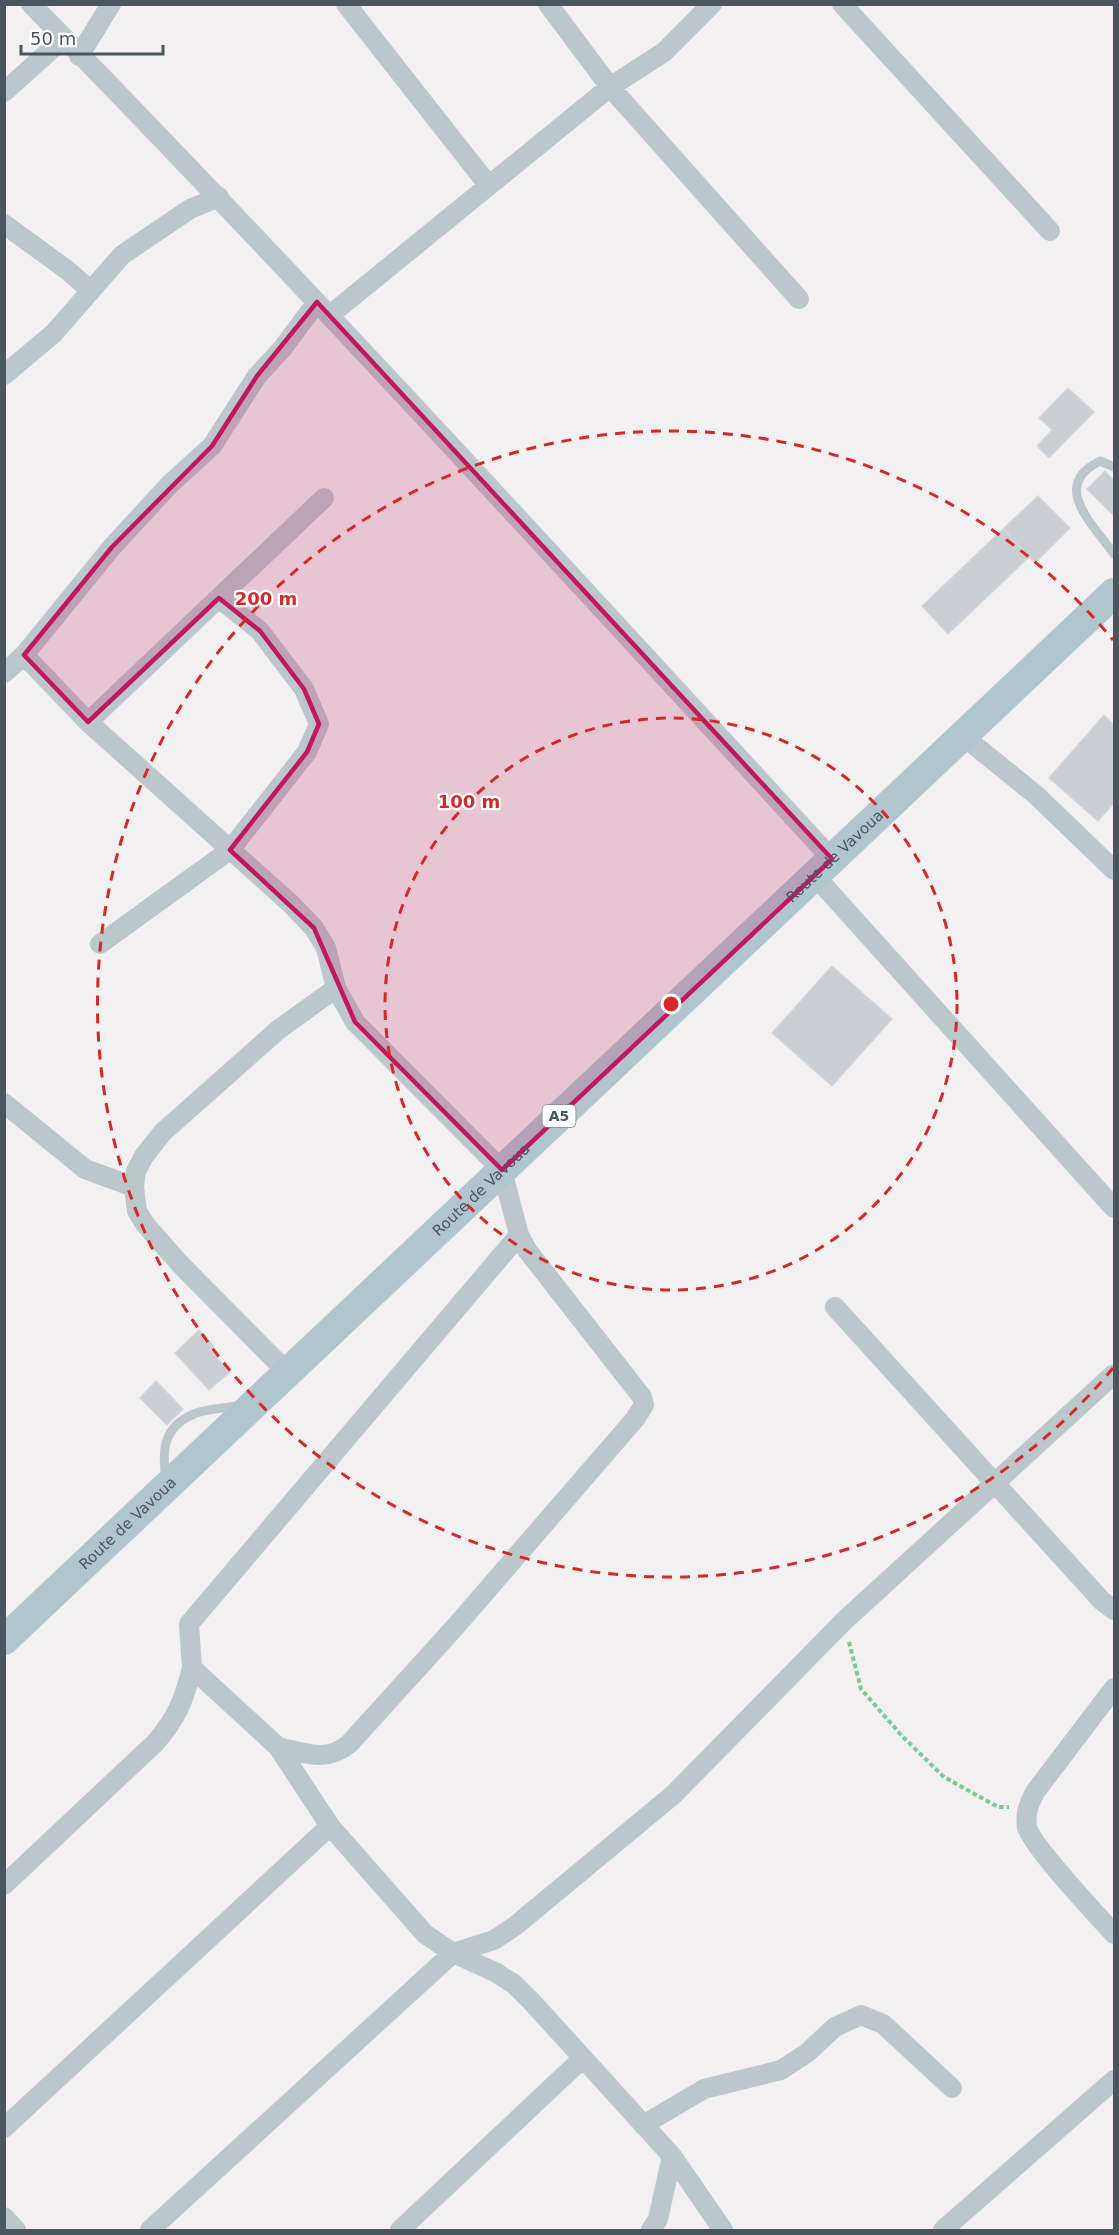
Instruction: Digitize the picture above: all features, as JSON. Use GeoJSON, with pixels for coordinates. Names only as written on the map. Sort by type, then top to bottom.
{"type":"FeatureCollection","features":[{"type":"Feature","properties":{"kind":"main road","name":"Route de Vavoua"},"geometry":{"type":"LineString","coordinates":[[4,1640],[1114,593]]}},
{"type":"Feature","properties":{"kind":"street"},"geometry":{"type":"LineString","coordinates":[[31,4],[79,57],[219,197],[324,309],[824,868],[1114,1208]]}},
{"type":"Feature","properties":{"kind":"street"},"geometry":{"type":"LineString","coordinates":[[79,57],[111,4]]}},
{"type":"Feature","properties":{"kind":"street"},"geometry":{"type":"LineString","coordinates":[[346,4],[489,186]]}},
{"type":"Feature","properties":{"kind":"street"},"geometry":{"type":"LineString","coordinates":[[548,4],[610,87],[799,299]]}},
{"type":"Feature","properties":{"kind":"street"},"geometry":{"type":"LineString","coordinates":[[4,673],[24,655],[112,546],[170,484],[212,446],[257,376],[324,309],[489,186],[610,87],[664,52],[712,4]]}},
{"type":"Feature","properties":{"kind":"street"},"geometry":{"type":"LineString","coordinates":[[842,4],[1050,231]]}},
{"type":"Feature","properties":{"kind":"street"},"geometry":{"type":"LineString","coordinates":[[4,92],[64,38]]}},
{"type":"Feature","properties":{"kind":"street"},"geometry":{"type":"LineString","coordinates":[[4,375],[54,333],[122,255],[190,209],[219,197]]}},
{"type":"Feature","properties":{"kind":"street"},"geometry":{"type":"LineString","coordinates":[[4,224],[67,270],[90,290]]}},
{"type":"Feature","properties":{"kind":"street"},"geometry":{"type":"LineString","coordinates":[[88,722],[324,498]]}},
{"type":"Feature","properties":{"kind":"street"},"geometry":{"type":"LineString","coordinates":[[100,944],[230,850],[307,752],[320,724],[304,689],[260,631],[219,598]]}},
{"type":"Feature","properties":{"kind":"street"},"geometry":{"type":"LineString","coordinates":[[24,655],[88,722],[314,928],[326,948],[336,988],[355,1022],[502,1170],[519,1234],[526,1250],[642,1397],[644,1405],[456,1626],[349,1744],[337,1754],[325,1756],[278,1748]]}},
{"type":"Feature","properties":{"kind":"street"},"geometry":{"type":"LineString","coordinates":[[963,736],[1036,795],[1114,870]]}},
{"type":"Feature","properties":{"kind":"street"},"geometry":{"type":"LineString","coordinates":[[288,1373],[180,1264],[145,1224],[137,1211],[134,1187],[136,1171],[144,1156],[163,1132],[278,1030],[336,988]]}},
{"type":"Feature","properties":{"kind":"street"},"geometry":{"type":"LineString","coordinates":[[4,1103],[85,1169],[134,1187]]}},
{"type":"Feature","properties":{"kind":"street"},"geometry":{"type":"LineString","coordinates":[[4,1885],[155,1743],[173,1722],[185,1697],[192,1668],[189,1624],[519,1234]]}},
{"type":"Feature","properties":{"kind":"street"},"geometry":{"type":"LineString","coordinates":[[835,1307],[993,1483],[1102,1601],[1114,1610]]}},
{"type":"Feature","properties":{"kind":"street"},"geometry":{"type":"LineString","coordinates":[[150,2230],[453,1953],[494,1940],[515,1926],[673,1796],[844,1621],[1114,1374]]}},
{"type":"Feature","properties":{"kind":"street"},"geometry":{"type":"LineString","coordinates":[[192,1668],[278,1748],[330,1826],[425,1934],[453,1953],[495,1972],[514,1984],[672,2156],[723,2230]]}},
{"type":"Feature","properties":{"kind":"street"},"geometry":{"type":"LineString","coordinates":[[1114,1688],[1035,1792],[1027,1808],[1027,1829],[1051,1863],[1114,1934]]}},
{"type":"Feature","properties":{"kind":"street"},"geometry":{"type":"LineString","coordinates":[[4,2127],[330,1826]]}},
{"type":"Feature","properties":{"kind":"street"},"geometry":{"type":"LineString","coordinates":[[643,2125],[704,2089],[781,2070],[807,2053],[835,2027],[861,2015],[883,2024],[952,2088]]}},
{"type":"Feature","properties":{"kind":"street"},"geometry":{"type":"LineString","coordinates":[[400,2230],[583,2058]]}},
{"type":"Feature","properties":{"kind":"street"},"geometry":{"type":"LineString","coordinates":[[943,2230],[1114,2080]]}},
{"type":"Feature","properties":{"kind":"street"},"geometry":{"type":"LineString","coordinates":[[651,2230],[658,2219],[672,2156]]}},
{"type":"Feature","properties":{"kind":"street"},"geometry":{"type":"LineString","coordinates":[[4,2217],[16,2230]]}},
{"type":"Feature","properties":{"kind":"lane"},"geometry":{"type":"LineString","coordinates":[[1114,467],[1100,461],[1088,467],[1077,479],[1075,494],[1114,554]]}},
{"type":"Feature","properties":{"kind":"path"},"geometry":{"type":"LineString","coordinates":[[844,1621],[861,1689],[902,1736],[944,1777],[998,1807],[1027,1808]]}},
{"type":"Feature","properties":{"kind":"highlighted area"},"geometry":{"type":"Polygon","coordinates":[[[317,302],[832,859],[502,1170],[355,1022],[314,928],[230,850],[307,752],[319,724],[304,689],[260,631],[219,598],[88,722],[24,655],[112,547],[212,446],[257,376],[317,302]]]}},
{"type":"Feature","properties":{"kind":"building"},"geometry":{"type":"Polygon","coordinates":[[[1068,388],[1094,412],[1049,458],[1037,446],[1052,430],[1039,418],[1068,388]]]}},
{"type":"Feature","properties":{"kind":"building"},"geometry":{"type":"Polygon","coordinates":[[[1105,471],[1114,481],[1114,516],[1087,489],[1105,471]]]}},
{"type":"Feature","properties":{"kind":"building"},"geometry":{"type":"Polygon","coordinates":[[[1038,496],[1070,528],[1035,563],[1003,529],[1038,496]]]}},
{"type":"Feature","properties":{"kind":"building"},"geometry":{"type":"Polygon","coordinates":[[[1003,529],[1029,557],[948,634],[922,606],[1003,529]]]}},
{"type":"Feature","properties":{"kind":"building"},"geometry":{"type":"Polygon","coordinates":[[[1104,715],[1114,725],[1114,803],[1098,821],[1049,778],[1104,715]]]}},
{"type":"Feature","properties":{"kind":"building"},"geometry":{"type":"Polygon","coordinates":[[[832,966],[892,1019],[832,1086],[772,1033],[832,966]]]}},
{"type":"Feature","properties":{"kind":"building"},"geometry":{"type":"Polygon","coordinates":[[[199,1330],[214,1346],[210,1350],[230,1372],[209,1390],[175,1353],[199,1330]]]}},
{"type":"Feature","properties":{"kind":"building"},"geometry":{"type":"Polygon","coordinates":[[[156,1381],[183,1409],[167,1425],[140,1398],[156,1381]]]}}]}
